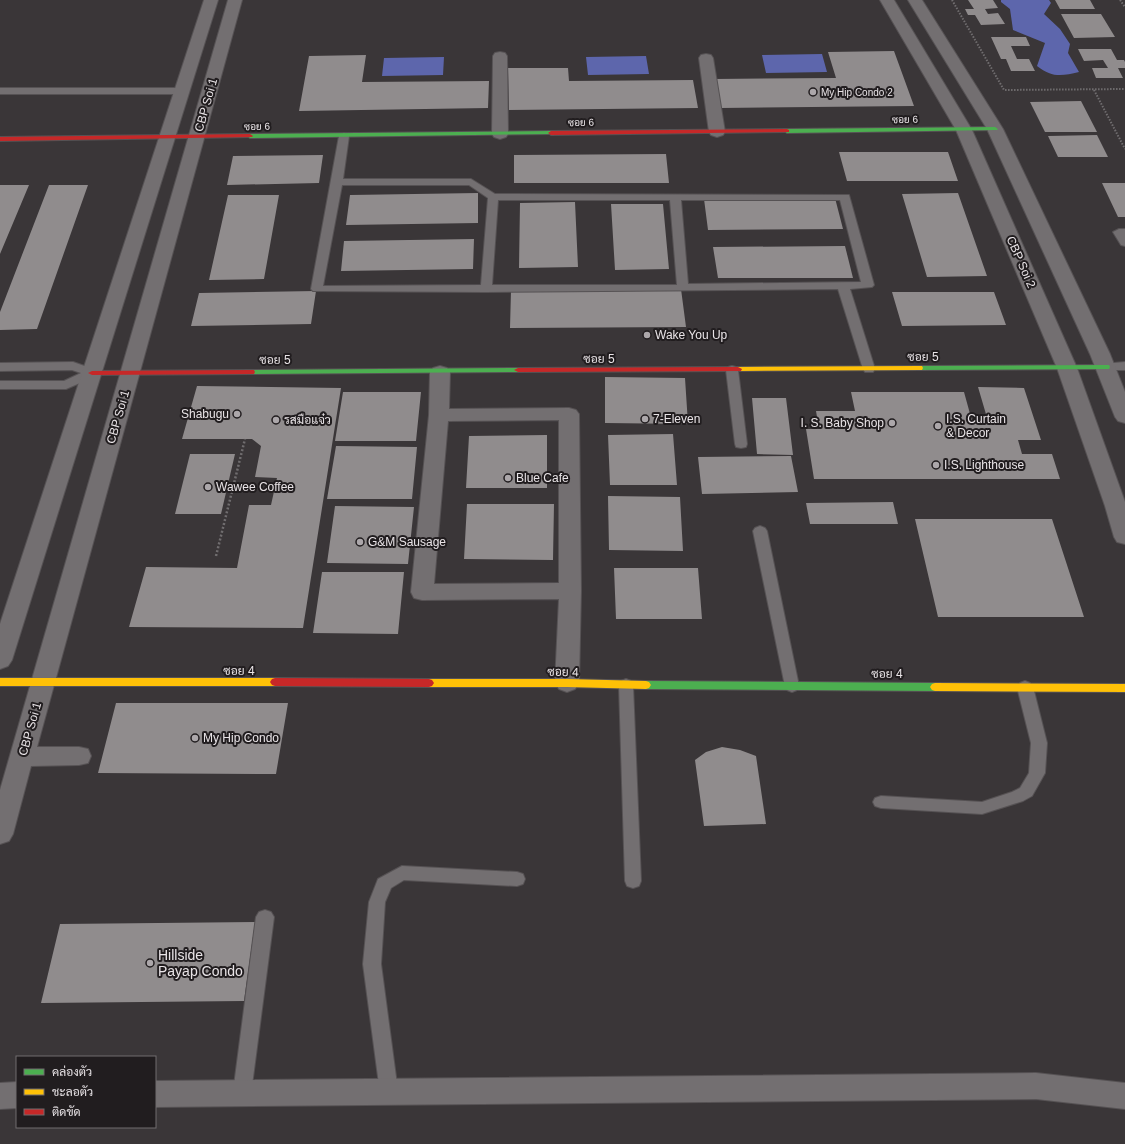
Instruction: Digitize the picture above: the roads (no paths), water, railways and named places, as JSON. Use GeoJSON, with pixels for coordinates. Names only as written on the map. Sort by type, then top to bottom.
{"type":"FeatureCollection","features":[{"type":"Feature","properties":{"kind":"street"},"geometry":{"type":"LineString","coordinates":[[0,660],[211,0]]}},
{"type":"Feature","properties":{"kind":"street","name":"CBP Soi 1"},"geometry":{"type":"LineString","coordinates":[[0,834],[235,0]]}},
{"type":"Feature","properties":{"kind":"street","name":"CBP Soi 2"},"geometry":{"type":"LineString","coordinates":[[887,0],[964,130],[1067,368],[1116,506],[1125,537]]}},
{"type":"Feature","properties":{"kind":"street"},"geometry":{"type":"LineString","coordinates":[[915,0],[995,130],[1106,367],[1125,416]]}},
{"type":"Feature","properties":{"kind":"street"},"geometry":{"type":"LineString","coordinates":[[500,56],[500,134]]}},
{"type":"Feature","properties":{"kind":"street"},"geometry":{"type":"LineString","coordinates":[[706,58],[717,132]]}},
{"type":"Feature","properties":{"kind":"street","name":"ซอย 6"},"geometry":{"type":"LineString","coordinates":[[0,139],[995,130]]}},
{"type":"Feature","properties":{"kind":"street","name":"ซอย 5"},"geometry":{"type":"LineString","coordinates":[[92,373],[1106,367]]}},
{"type":"Feature","properties":{"kind":"street"},"geometry":{"type":"LineString","coordinates":[[440,372],[439,416],[422,592],[570,591]]}},
{"type":"Feature","properties":{"kind":"street"},"geometry":{"type":"LineString","coordinates":[[439,416],[569,414],[570,591],[567,684]]}},
{"type":"Feature","properties":{"kind":"street","name":"ซอย 4"},"geometry":{"type":"LineString","coordinates":[[0,682],[43,681],[1125,688]]}},
{"type":"Feature","properties":{"kind":"street"},"geometry":{"type":"LineString","coordinates":[[22,757],[79,756]]}},
{"type":"Feature","properties":{"kind":"street"},"geometry":{"type":"LineString","coordinates":[[156,1094],[1036,1086],[1125,1096]]}},
{"type":"Feature","properties":{"kind":"street"},"geometry":{"type":"LineString","coordinates":[[0,1096],[16,1095]]}},
{"type":"Feature","properties":{"kind":"lane"},"geometry":{"type":"LineString","coordinates":[[0,91],[182,90]]}},
{"type":"Feature","properties":{"kind":"lane"},"geometry":{"type":"LineString","coordinates":[[337,182],[471,182],[493,197],[845,197],[868,285],[683,288],[316,289],[337,182],[344,136]]}},
{"type":"Feature","properties":{"kind":"lane"},"geometry":{"type":"LineString","coordinates":[[486,289],[493,197]]}},
{"type":"Feature","properties":{"kind":"lane"},"geometry":{"type":"LineString","coordinates":[[675,197],[683,288]]}},
{"type":"Feature","properties":{"kind":"lane"},"geometry":{"type":"LineString","coordinates":[[1125,232],[1119,232],[1125,243]]}},
{"type":"Feature","properties":{"kind":"lane"},"geometry":{"type":"LineString","coordinates":[[843,286],[869,369]]}},
{"type":"Feature","properties":{"kind":"lane"},"geometry":{"type":"LineString","coordinates":[[0,367],[73,366],[92,373]]}},
{"type":"Feature","properties":{"kind":"lane"},"geometry":{"type":"LineString","coordinates":[[1106,367],[1125,366]]}},
{"type":"Feature","properties":{"kind":"lane"},"geometry":{"type":"LineString","coordinates":[[732,370],[741,444]]}},
{"type":"Feature","properties":{"kind":"lane"},"geometry":{"type":"LineString","coordinates":[[0,385],[66,385],[92,373]]}},
{"type":"Feature","properties":{"kind":"lane"},"geometry":{"type":"LineString","coordinates":[[760,531],[792,686]]}},
{"type":"Feature","properties":{"kind":"lane"},"geometry":{"type":"LineString","coordinates":[[626,685],[633,881]]}},
{"type":"Feature","properties":{"kind":"lane"},"geometry":{"type":"LineString","coordinates":[[881,802],[982,808],[1018,797],[1026,792],[1037,773],[1039,744],[1025,687]]}},
{"type":"Feature","properties":{"kind":"lane"},"geometry":{"type":"LineString","coordinates":[[389,1092],[372,964],[377,902],[384,884],[402,872],[517,879]]}},
{"type":"Feature","properties":{"kind":"lane"},"geometry":{"type":"LineString","coordinates":[[242,1093],[265,917]]}},
{"type":"Feature","properties":{"kind":"water"},"geometry":{"type":"Polygon","coordinates":[[[1001,0],[1049,0],[1051,3],[1044,14],[1060,29],[1070,44],[1068,53],[1079,72],[1057,75],[1048,73],[1037,66],[1045,43],[1013,30],[1010,9],[1001,2],[1001,0]]]}},
{"type":"Feature","properties":{"kind":"water"},"geometry":{"type":"Polygon","coordinates":[[[822,54],[827,72],[766,73],[762,55],[822,54]]]}},
{"type":"Feature","properties":{"kind":"water"},"geometry":{"type":"Polygon","coordinates":[[[646,56],[649,74],[588,75],[586,57],[646,56]]]}},
{"type":"Feature","properties":{"kind":"water"},"geometry":{"type":"Polygon","coordinates":[[[444,57],[443,75],[382,76],[384,58],[444,57]]]}},
{"type":"Feature","properties":{"kind":"place","name":"My Hip Condo 2"},"geometry":{"type":"Point","coordinates":[813,92]}},
{"type":"Feature","properties":{"kind":"place","name":"Wake You Up"},"geometry":{"type":"Point","coordinates":[647,335]}},
{"type":"Feature","properties":{"kind":"place","name":"Shabugu"},"geometry":{"type":"Point","coordinates":[237,414]}},
{"type":"Feature","properties":{"kind":"place","name":"7-Eleven"},"geometry":{"type":"Point","coordinates":[645,419]}},
{"type":"Feature","properties":{"kind":"place","name":"รสมือแจ๋ว"},"geometry":{"type":"Point","coordinates":[276,420]}},
{"type":"Feature","properties":{"kind":"place","name":"I. S. Baby Shop"},"geometry":{"type":"Point","coordinates":[892,423]}},
{"type":"Feature","properties":{"kind":"place","name":"I.S. Curtain & Decor"},"geometry":{"type":"Point","coordinates":[938,426]}},
{"type":"Feature","properties":{"kind":"place","name":"I.S. Lighthouse"},"geometry":{"type":"Point","coordinates":[936,465]}},
{"type":"Feature","properties":{"kind":"place","name":"Blue Cafe"},"geometry":{"type":"Point","coordinates":[508,478]}},
{"type":"Feature","properties":{"kind":"place","name":"Wawee Coffee"},"geometry":{"type":"Point","coordinates":[208,487]}},
{"type":"Feature","properties":{"kind":"place","name":"G&M Sausage"},"geometry":{"type":"Point","coordinates":[360,542]}},
{"type":"Feature","properties":{"kind":"place","name":"My Hip Condo"},"geometry":{"type":"Point","coordinates":[195,738]}},
{"type":"Feature","properties":{"kind":"place","name":"Hillside Payap Condo"},"geometry":{"type":"Point","coordinates":[150,963]}}]}
